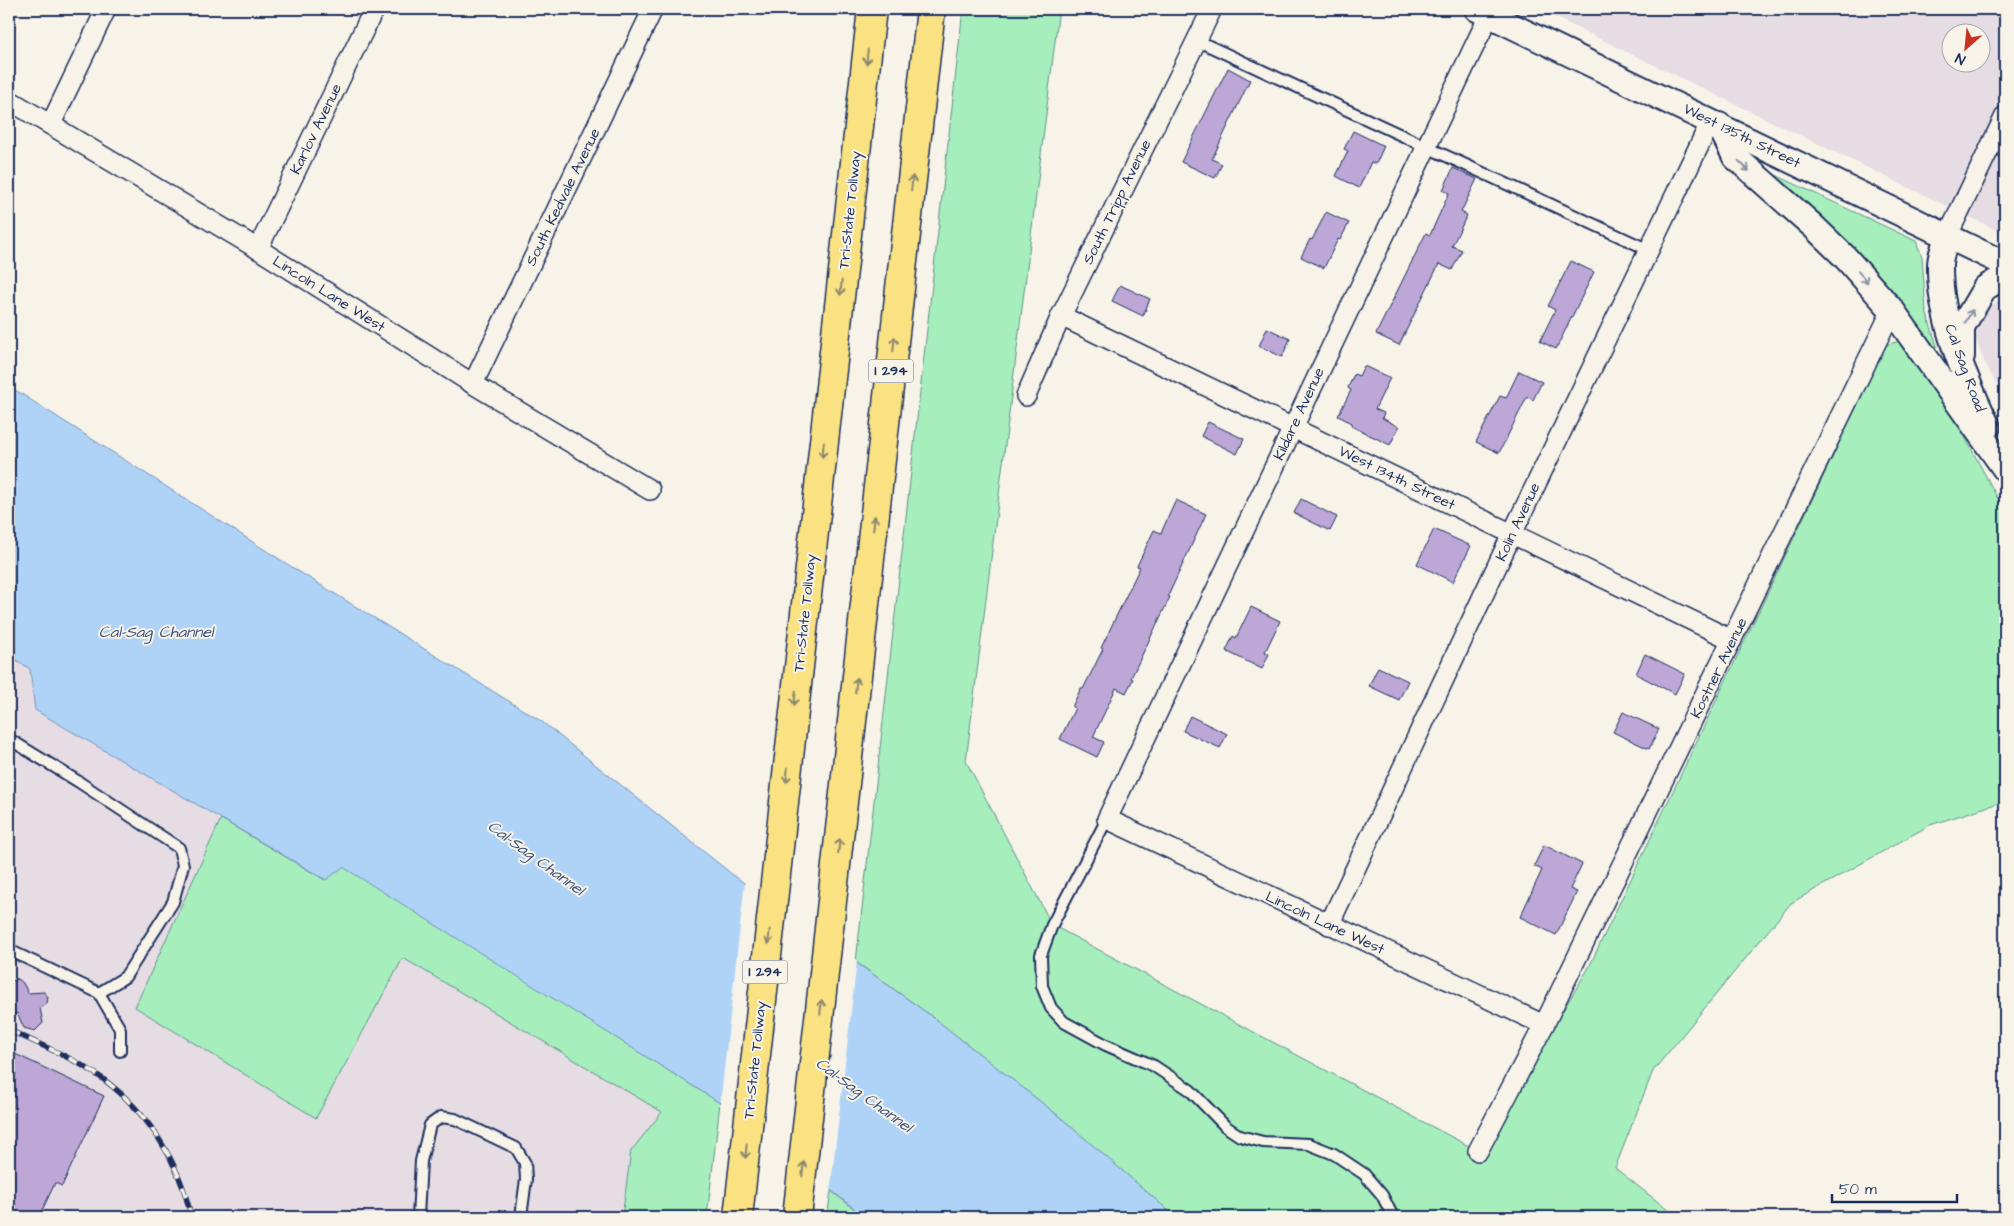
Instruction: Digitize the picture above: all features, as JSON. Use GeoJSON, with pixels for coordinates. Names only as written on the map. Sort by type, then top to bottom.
{"type":"FeatureCollection","features":[{"type":"Feature","properties":{"kind":"highway","name":"Tri-State Tollway"},"geometry":{"type":"LineString","coordinates":[[738,1217],[872,9]]}},
{"type":"Feature","properties":{"kind":"highway","name":"I 294"},"geometry":{"type":"LineString","coordinates":[[798,1217],[931,9]]}},
{"type":"Feature","properties":{"kind":"street"},"geometry":{"type":"LineString","coordinates":[[51,124],[106,9]]}},
{"type":"Feature","properties":{"kind":"street","name":"Karlov Avenue"},"geometry":{"type":"LineString","coordinates":[[258,249],[374,9]]}},
{"type":"Feature","properties":{"kind":"street","name":"South Kedvale Avenue"},"geometry":{"type":"LineString","coordinates":[[473,384],[653,9]]}},
{"type":"Feature","properties":{"kind":"street","name":"South Tripp Avenue"},"geometry":{"type":"LineString","coordinates":[[1026,396],[1062,316],[1212,9]]}},
{"type":"Feature","properties":{"kind":"street","name":"West 135th Street"},"geometry":{"type":"LineString","coordinates":[[1486,11],[2005,264]]}},
{"type":"Feature","properties":{"kind":"street","name":"Kildare Avenue"},"geometry":{"type":"LineString","coordinates":[[1107,819],[1426,147],[1486,11]]}},
{"type":"Feature","properties":{"kind":"street","name":"Lincoln Lane West"},"geometry":{"type":"LineString","coordinates":[[9,100],[258,249],[473,384],[650,490]]}},
{"type":"Feature","properties":{"kind":"street"},"geometry":{"type":"LineString","coordinates":[[1948,235],[2005,116]]}},
{"type":"Feature","properties":{"kind":"street"},"geometry":{"type":"LineString","coordinates":[[1715,123],[1735,157],[1833,245],[1892,310],[2005,469]]}},
{"type":"Feature","properties":{"kind":"street","name":"Kolin Avenue"},"geometry":{"type":"LineString","coordinates":[[1329,925],[1512,534],[1649,250],[1715,123]]}},
{"type":"Feature","properties":{"kind":"street","name":"Cal Sag Road"},"geometry":{"type":"LineString","coordinates":[[1948,235],[1940,263],[1941,288],[1948,325],[1974,397],[2005,469]]}},
{"type":"Feature","properties":{"kind":"street"},"geometry":{"type":"LineString","coordinates":[[1962,362],[1962,327],[1985,288],[2005,276]]}},
{"type":"Feature","properties":{"kind":"street","name":"Kostner Avenue"},"geometry":{"type":"LineString","coordinates":[[1478,1151],[1544,1025],[1892,310]]}},
{"type":"Feature","properties":{"kind":"street","name":"West 134th Street"},"geometry":{"type":"LineString","coordinates":[[1062,316],[1732,640]]}},
{"type":"Feature","properties":{"kind":"street","name":"Lincoln Lane West"},"geometry":{"type":"LineString","coordinates":[[1107,819],[1544,1025]]}},
{"type":"Feature","properties":{"kind":"lane"},"geometry":{"type":"LineString","coordinates":[[1196,40],[1649,250]]}},
{"type":"Feature","properties":{"kind":"lane"},"geometry":{"type":"LineString","coordinates":[[9,739],[179,848],[183,865],[174,902],[125,977],[99,993]]}},
{"type":"Feature","properties":{"kind":"lane"},"geometry":{"type":"LineString","coordinates":[[1107,819],[1052,925],[1040,955],[1042,986],[1051,1008],[1064,1022],[1106,1045],[1154,1066],[1190,1090],[1225,1126],[1240,1136],[1263,1142],[1309,1144],[1334,1154],[1364,1174],[1382,1195],[1393,1217]]}},
{"type":"Feature","properties":{"kind":"lane"},"geometry":{"type":"LineString","coordinates":[[9,950],[99,993],[120,1029],[120,1050]]}},
{"type":"Feature","properties":{"kind":"lane"},"geometry":{"type":"LineString","coordinates":[[418,1217],[422,1161],[430,1125],[441,1117],[455,1119],[516,1148],[525,1164],[526,1179],[521,1217]]}},
{"type":"Feature","properties":{"kind":"shaded area"},"geometry":{"type":"Polygon","coordinates":[[[1538,9],[2005,9],[2005,234],[1538,9]]]}},
{"type":"Feature","properties":{"kind":"shaded area"},"geometry":{"type":"Polygon","coordinates":[[[2005,299],[2005,401],[1983,359],[1974,334],[1982,315],[1997,301],[2005,299]]]}},
{"type":"Feature","properties":{"kind":"shaded area"},"geometry":{"type":"Polygon","coordinates":[[[9,655],[686,1081],[631,1151],[621,1217],[9,1217],[9,655]]]}},
{"type":"Feature","properties":{"kind":"green space"},"geometry":{"type":"Polygon","coordinates":[[[963,9],[1059,9],[966,761],[1052,925],[1478,1151],[1588,969],[1886,345],[1899,341],[1909,345],[1949,407],[2005,512],[2005,801],[1930,825],[1791,903],[1653,1071],[1615,1168],[1677,1217],[1176,1217],[1060,1117],[930,1015],[856,962],[963,9]]]}},
{"type":"Feature","properties":{"kind":"green space"},"geometry":{"type":"Polygon","coordinates":[[[1763,169],[1916,241],[1922,257],[1926,311],[1937,346],[1931,347],[1763,169]]]}},
{"type":"Feature","properties":{"kind":"green space"},"geometry":{"type":"Polygon","coordinates":[[[221,819],[325,880],[343,866],[720,1103],[707,1217],[622,1217],[631,1151],[662,1112],[403,958],[316,1118],[135,1007],[221,819]]]}},
{"type":"Feature","properties":{"kind":"green space"},"geometry":{"type":"Polygon","coordinates":[[[831,1191],[865,1217],[827,1217],[831,1191]]]}},
{"type":"Feature","properties":{"kind":"water","name":"Cal-Sag Channel"},"geometry":{"type":"Polygon","coordinates":[[[9,386],[298,571],[541,721],[733,875],[930,1015],[1060,1117],[1176,1217],[865,1217],[720,1103],[343,867],[326,880],[35,710],[30,669],[9,655],[9,386]]]}},
{"type":"Feature","properties":{"kind":"pier"},"geometry":{"type":"Polygon","coordinates":[[[745,881],[857,960],[830,1193],[720,1106],[745,881]]]}},
{"type":"Feature","properties":{"kind":"building"},"geometry":{"type":"Polygon","coordinates":[[[1228,68],[1250,80],[1212,159],[1222,164],[1215,178],[1181,162],[1228,68]]]}},
{"type":"Feature","properties":{"kind":"building"},"geometry":{"type":"Polygon","coordinates":[[[1353,131],[1384,146],[1376,164],[1371,162],[1359,188],[1336,176],[1348,151],[1344,149],[1353,131]]]}},
{"type":"Feature","properties":{"kind":"building"},"geometry":{"type":"Polygon","coordinates":[[[1453,168],[1477,179],[1461,212],[1467,215],[1452,246],[1462,250],[1452,270],[1439,264],[1399,345],[1376,334],[1426,233],[1430,235],[1449,193],[1443,190],[1453,168]]]}},
{"type":"Feature","properties":{"kind":"building"},"geometry":{"type":"Polygon","coordinates":[[[1326,212],[1349,223],[1340,240],[1338,239],[1324,268],[1301,257],[1326,212]]]}},
{"type":"Feature","properties":{"kind":"building"},"geometry":{"type":"Polygon","coordinates":[[[1571,261],[1594,272],[1556,349],[1540,341],[1555,310],[1548,306],[1571,261]]]}},
{"type":"Feature","properties":{"kind":"building"},"geometry":{"type":"Polygon","coordinates":[[[1120,285],[1150,299],[1143,316],[1112,301],[1120,285]]]}},
{"type":"Feature","properties":{"kind":"building"},"geometry":{"type":"Polygon","coordinates":[[[1267,328],[1290,339],[1282,357],[1259,346],[1267,328]]]}},
{"type":"Feature","properties":{"kind":"building"},"geometry":{"type":"Polygon","coordinates":[[[1364,366],[1390,378],[1375,409],[1384,413],[1382,418],[1399,427],[1390,445],[1351,426],[1352,423],[1338,416],[1351,390],[1348,388],[1354,374],[1359,376],[1364,366]]]}},
{"type":"Feature","properties":{"kind":"building"},"geometry":{"type":"Polygon","coordinates":[[[1519,371],[1542,382],[1533,400],[1527,397],[1499,453],[1476,442],[1500,396],[1506,398],[1519,371]]]}},
{"type":"Feature","properties":{"kind":"building"},"geometry":{"type":"Polygon","coordinates":[[[1208,422],[1244,439],[1237,454],[1201,436],[1208,422]]]}},
{"type":"Feature","properties":{"kind":"building"},"geometry":{"type":"Polygon","coordinates":[[[1301,499],[1337,517],[1330,531],[1294,513],[1301,499]]]}},
{"type":"Feature","properties":{"kind":"building"},"geometry":{"type":"Polygon","coordinates":[[[1176,500],[1206,514],[1168,596],[1170,597],[1131,678],[1133,679],[1126,693],[1116,688],[1093,737],[1104,742],[1097,757],[1060,739],[1075,708],[1072,707],[1103,649],[1101,648],[1140,567],[1137,566],[1154,530],[1161,533],[1176,500]]]}},
{"type":"Feature","properties":{"kind":"building"},"geometry":{"type":"Polygon","coordinates":[[[1434,529],[1471,546],[1453,582],[1417,564],[1434,529]]]}},
{"type":"Feature","properties":{"kind":"building"},"geometry":{"type":"Polygon","coordinates":[[[1251,607],[1280,621],[1265,652],[1269,654],[1262,669],[1226,651],[1233,636],[1236,638],[1251,607]]]}},
{"type":"Feature","properties":{"kind":"building"},"geometry":{"type":"Polygon","coordinates":[[[1645,654],[1685,674],[1675,694],[1636,674],[1645,654]]]}},
{"type":"Feature","properties":{"kind":"building"},"geometry":{"type":"Polygon","coordinates":[[[1378,667],[1408,681],[1399,700],[1369,686],[1378,667]]]}},
{"type":"Feature","properties":{"kind":"building"},"geometry":{"type":"Polygon","coordinates":[[[1623,712],[1659,729],[1649,749],[1613,732],[1623,712]]]}},
{"type":"Feature","properties":{"kind":"building"},"geometry":{"type":"Polygon","coordinates":[[[1190,716],[1227,734],[1220,748],[1183,731],[1190,716]]]}},
{"type":"Feature","properties":{"kind":"building"},"geometry":{"type":"Polygon","coordinates":[[[1544,845],[1582,864],[1570,889],[1577,892],[1556,935],[1520,917],[1542,870],[1534,866],[1544,845]]]}},
{"type":"Feature","properties":{"kind":"building"},"geometry":{"type":"Polygon","coordinates":[[[18,979],[23,983],[28,993],[44,992],[48,997],[47,1003],[40,1008],[43,1023],[35,1031],[24,1028],[17,1013],[9,1017],[9,987],[12,981],[18,979]]]}},
{"type":"Feature","properties":{"kind":"building"},"geometry":{"type":"Polygon","coordinates":[[[9,1051],[104,1096],[62,1186],[55,1183],[39,1217],[9,1217],[9,1051]]]}},
{"type":"Feature","properties":{"kind":"railway"},"geometry":{"type":"LineString","coordinates":[[9,1030],[92,1071],[119,1092],[134,1107],[148,1123],[170,1158],[179,1177],[191,1217]]}}]}
